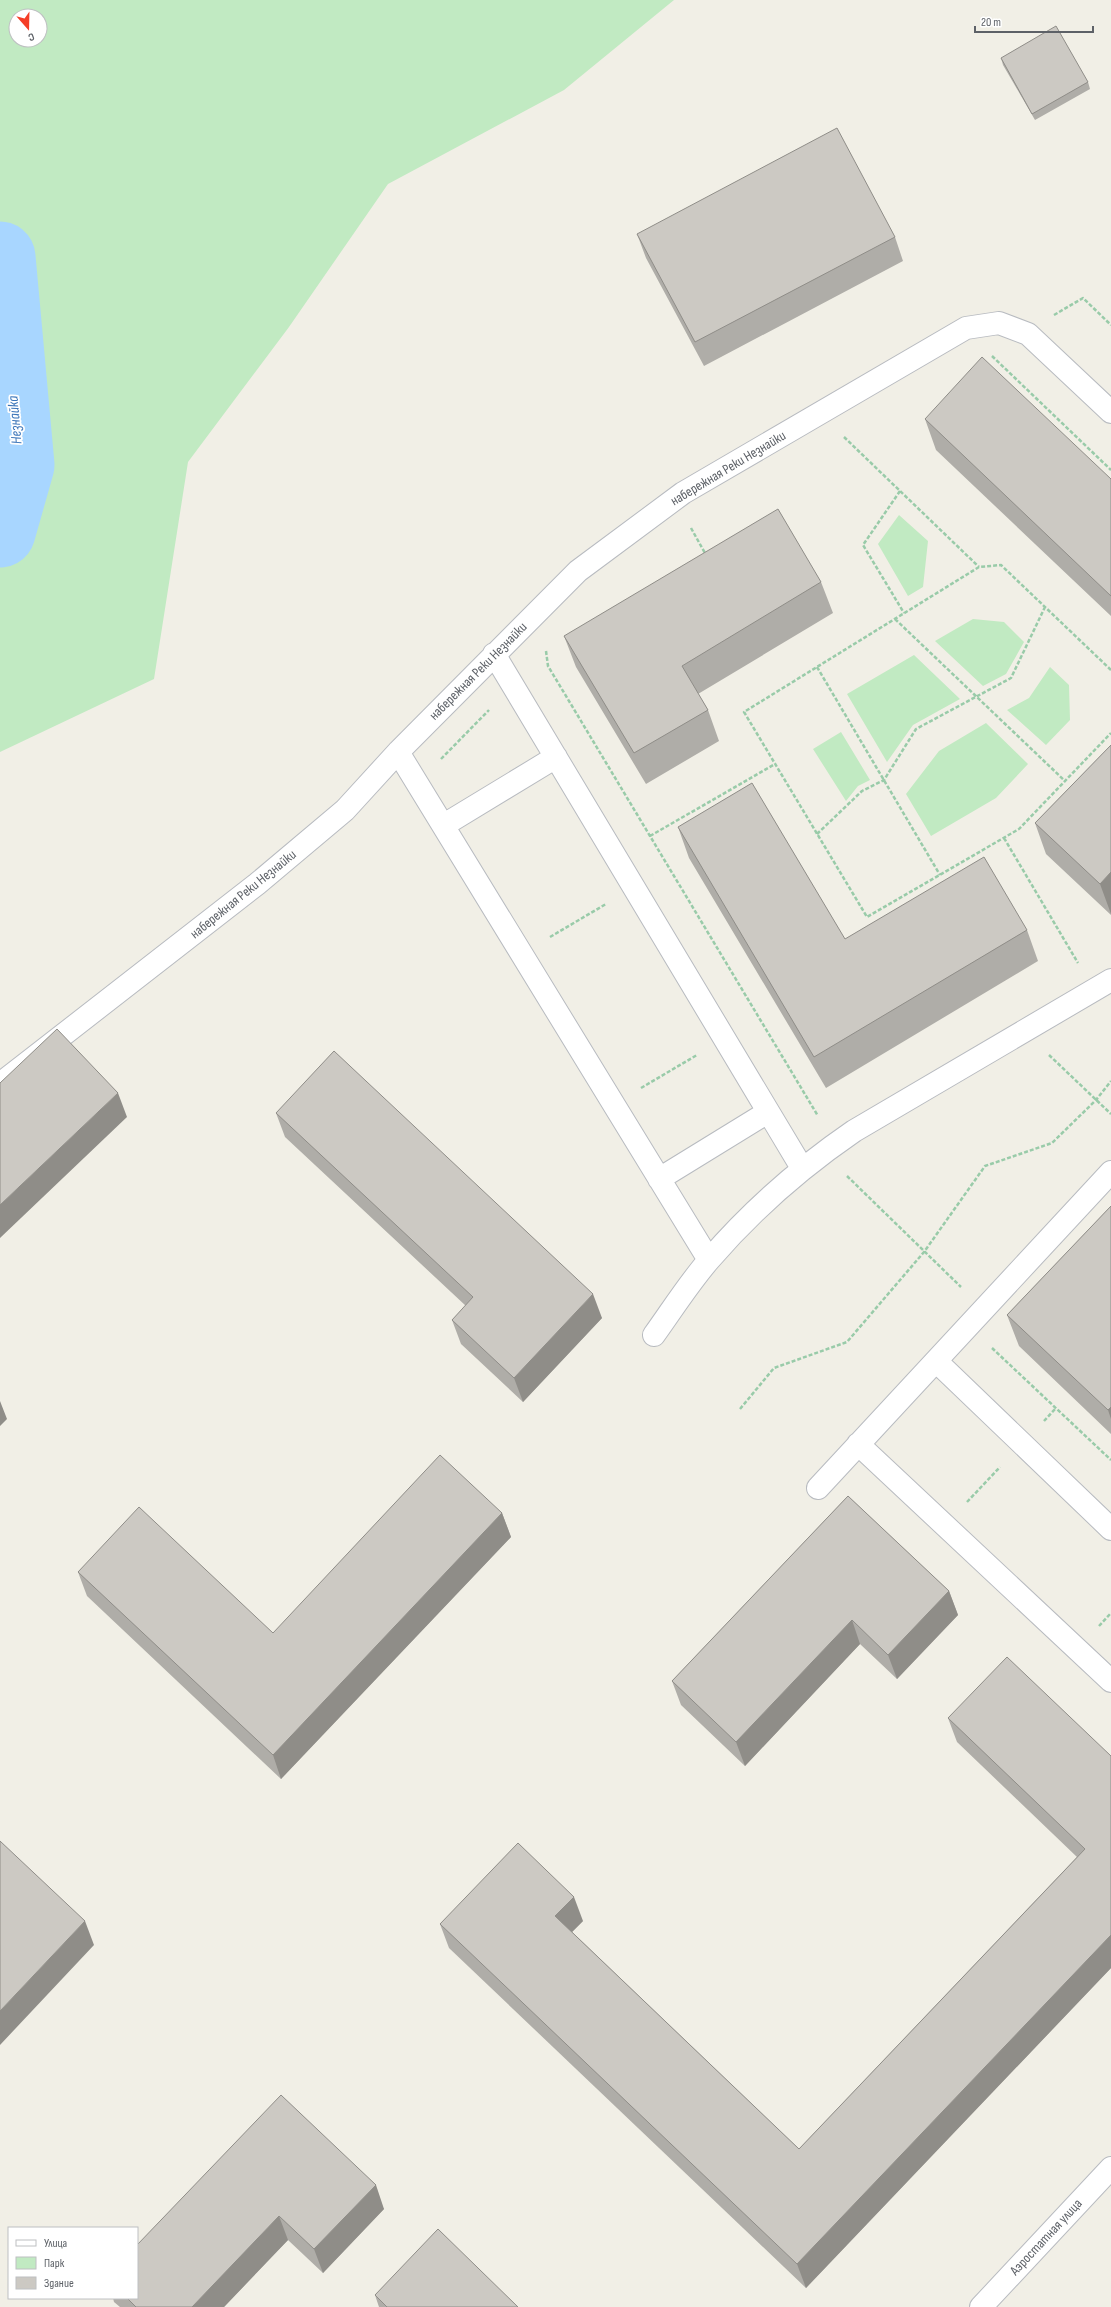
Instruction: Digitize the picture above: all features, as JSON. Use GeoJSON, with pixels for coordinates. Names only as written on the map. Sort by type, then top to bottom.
{"type":"FeatureCollection","features":[{"type":"Feature","properties":{"kind":"street","name":"набережная Реки Незнайки"},"geometry":{"type":"LineString","coordinates":[[0,1084],[263,880],[345,810],[398,752],[578,571],[683,493],[966,328],[999,323],[1028,334],[1111,412]]}},
{"type":"Feature","properties":{"kind":"street"},"geometry":{"type":"LineString","coordinates":[[494,654],[802,1168]]}},
{"type":"Feature","properties":{"kind":"street"},"geometry":{"type":"LineString","coordinates":[[398,752],[614,1104],[658,1179],[709,1260]]}},
{"type":"Feature","properties":{"kind":"street"},"geometry":{"type":"LineString","coordinates":[[444,825],[556,757]]}},
{"type":"Feature","properties":{"kind":"street"},"geometry":{"type":"LineString","coordinates":[[654,1335],[709,1260],[770,1196],[802,1168],[854,1131],[1111,980]]}},
{"type":"Feature","properties":{"kind":"street"},"geometry":{"type":"LineString","coordinates":[[658,1179],[768,1112]]}},
{"type":"Feature","properties":{"kind":"street"},"geometry":{"type":"LineString","coordinates":[[818,1488],[1111,1172]]}},
{"type":"Feature","properties":{"kind":"street"},"geometry":{"type":"LineString","coordinates":[[936,1361],[1111,1529]]}},
{"type":"Feature","properties":{"kind":"street"},"geometry":{"type":"LineString","coordinates":[[858,1444],[1111,1681]]}},
{"type":"Feature","properties":{"kind":"street","name":"Аэростатная улица"},"geometry":{"type":"LineString","coordinates":[[981,2307],[1111,2168]]}},
{"type":"Feature","properties":{"kind":"path"},"geometry":{"type":"LineString","coordinates":[[987,352],[1111,470]]}},
{"type":"Feature","properties":{"kind":"path"},"geometry":{"type":"LineString","coordinates":[[841,434],[979,567]]}},
{"type":"Feature","properties":{"kind":"path"},"geometry":{"type":"LineString","coordinates":[[900,491],[863,545],[904,613]]}},
{"type":"Feature","properties":{"kind":"path"},"geometry":{"type":"LineString","coordinates":[[684,529],[696,522]]}},
{"type":"Feature","properties":{"kind":"path"},"geometry":{"type":"LineString","coordinates":[[689,526],[709,559]]}},
{"type":"Feature","properties":{"kind":"path"},"geometry":{"type":"LineString","coordinates":[[1111,670],[1001,565],[979,567],[744,712],[867,917],[1019,829],[1111,733]]}},
{"type":"Feature","properties":{"kind":"path"},"geometry":{"type":"LineString","coordinates":[[818,834],[862,791],[884,780],[916,729],[1010,678],[1045,607]]}},
{"type":"Feature","properties":{"kind":"path"},"geometry":{"type":"LineString","coordinates":[[895,620],[1065,781]]}},
{"type":"Feature","properties":{"kind":"path"},"geometry":{"type":"LineString","coordinates":[[418,783],[550,646]]}},
{"type":"Feature","properties":{"kind":"path"},"geometry":{"type":"LineString","coordinates":[[545,652],[548,666],[821,1122]]}},
{"type":"Feature","properties":{"kind":"path"},"geometry":{"type":"LineString","coordinates":[[817,667],[940,875]]}},
{"type":"Feature","properties":{"kind":"path"},"geometry":{"type":"LineString","coordinates":[[650,836],[775,764]]}},
{"type":"Feature","properties":{"kind":"path"},"geometry":{"type":"LineString","coordinates":[[1004,838],[1080,968]]}},
{"type":"Feature","properties":{"kind":"path"},"geometry":{"type":"LineString","coordinates":[[522,954],[668,867]]}},
{"type":"Feature","properties":{"kind":"path"},"geometry":{"type":"LineString","coordinates":[[614,1104],[759,1018]]}},
{"type":"Feature","properties":{"kind":"path"},"geometry":{"type":"LineString","coordinates":[[1025,1031],[1111,1114]]}},
{"type":"Feature","properties":{"kind":"path"},"geometry":{"type":"LineString","coordinates":[[740,1409],[774,1368],[847,1342],[924,1252],[985,1166],[1052,1143],[1096,1100],[1111,1081]]}},
{"type":"Feature","properties":{"kind":"path"},"geometry":{"type":"LineString","coordinates":[[823,1153],[1002,1327],[986,1343],[1111,1460]]}},
{"type":"Feature","properties":{"kind":"path"},"geometry":{"type":"LineString","coordinates":[[945,1525],[1056,1408]]}},
{"type":"Feature","properties":{"kind":"green space"},"geometry":{"type":"Polygon","coordinates":[[[0,0],[674,0],[564,90],[388,184],[289,327],[188,462],[154,679],[0,752],[0,0]]]}},
{"type":"Feature","properties":{"kind":"green space"},"geometry":{"type":"Polygon","coordinates":[[[899,515],[928,541],[923,587],[908,596],[878,544],[899,515]]]}},
{"type":"Feature","properties":{"kind":"green space"},"geometry":{"type":"Polygon","coordinates":[[[973,619],[1004,622],[1024,642],[1006,674],[983,686],[935,641],[973,619]]]}},
{"type":"Feature","properties":{"kind":"green space"},"geometry":{"type":"Polygon","coordinates":[[[914,655],[960,699],[913,725],[887,762],[847,694],[914,655]]]}},
{"type":"Feature","properties":{"kind":"green space"},"geometry":{"type":"Polygon","coordinates":[[[1050,667],[1069,685],[1070,720],[1046,745],[1007,710],[1029,698],[1050,667]]]}},
{"type":"Feature","properties":{"kind":"green space"},"geometry":{"type":"Polygon","coordinates":[[[986,723],[1028,764],[996,798],[931,836],[906,794],[939,751],[986,723]]]}},
{"type":"Feature","properties":{"kind":"green space"},"geometry":{"type":"Polygon","coordinates":[[[841,732],[870,780],[858,786],[846,801],[813,749],[841,732]]]}},
{"type":"Feature","properties":{"kind":"building"},"geometry":{"type":"Polygon","coordinates":[[[1056,26],[1088,82],[1032,114],[1001,58],[1056,26]]]}},
{"type":"Feature","properties":{"kind":"building"},"geometry":{"type":"Polygon","coordinates":[[[837,128],[895,237],[695,342],[637,234],[837,128]]]}},
{"type":"Feature","properties":{"kind":"building"},"geometry":{"type":"Polygon","coordinates":[[[982,357],[1111,479],[1111,596],[925,419],[982,357]]]}},
{"type":"Feature","properties":{"kind":"building"},"geometry":{"type":"Polygon","coordinates":[[[778,509],[821,582],[682,666],[708,710],[634,753],[564,636],[778,509]]]}},
{"type":"Feature","properties":{"kind":"building"},"geometry":{"type":"Polygon","coordinates":[[[1111,745],[1111,872],[1100,884],[1035,823],[1111,745]]]}},
{"type":"Feature","properties":{"kind":"building"},"geometry":{"type":"Polygon","coordinates":[[[752,783],[845,939],[984,857],[1027,930],[814,1057],[678,827],[752,783]]]}},
{"type":"Feature","properties":{"kind":"building"},"geometry":{"type":"Polygon","coordinates":[[[57,1029],[118,1093],[0,1205],[0,1083],[57,1029]]]}},
{"type":"Feature","properties":{"kind":"building"},"geometry":{"type":"Polygon","coordinates":[[[334,1051],[593,1294],[514,1378],[452,1320],[473,1297],[276,1113],[334,1051]]]}},
{"type":"Feature","properties":{"kind":"building"},"geometry":{"type":"Polygon","coordinates":[[[1111,1206],[1111,1407],[1108,1410],[1007,1315],[1111,1206]]]}},
{"type":"Feature","properties":{"kind":"building"},"geometry":{"type":"Polygon","coordinates":[[[440,1455],[502,1513],[273,1755],[78,1572],[139,1507],[273,1633],[440,1455]]]}},
{"type":"Feature","properties":{"kind":"building"},"geometry":{"type":"Polygon","coordinates":[[[848,1496],[949,1591],[888,1655],[852,1620],[736,1742],[672,1681],[848,1496]]]}},
{"type":"Feature","properties":{"kind":"building"},"geometry":{"type":"Polygon","coordinates":[[[1007,1657],[1111,1756],[1111,1935],[797,2264],[440,1924],[518,1843],[574,1897],[555,1916],[799,2149],[1085,1849],[948,1718],[1007,1657]]]}},
{"type":"Feature","properties":{"kind":"building"},"geometry":{"type":"Polygon","coordinates":[[[0,1841],[85,1921],[0,2011],[0,1841]]]}},
{"type":"Feature","properties":{"kind":"building"},"geometry":{"type":"Polygon","coordinates":[[[281,2095],[376,2185],[314,2249],[279,2216],[192,2307],[136,2307],[128,2299],[138,2299],[138,2244],[281,2095]]]}},
{"type":"Feature","properties":{"kind":"building"},"geometry":{"type":"Polygon","coordinates":[[[438,2229],[518,2307],[387,2307],[375,2295],[438,2229]]]}},
{"type":"Feature","properties":{"kind":"waterway","name":"Незнайка"},"geometry":{"type":"LineString","coordinates":[[0,257],[19,465],[0,532]]}}]}
